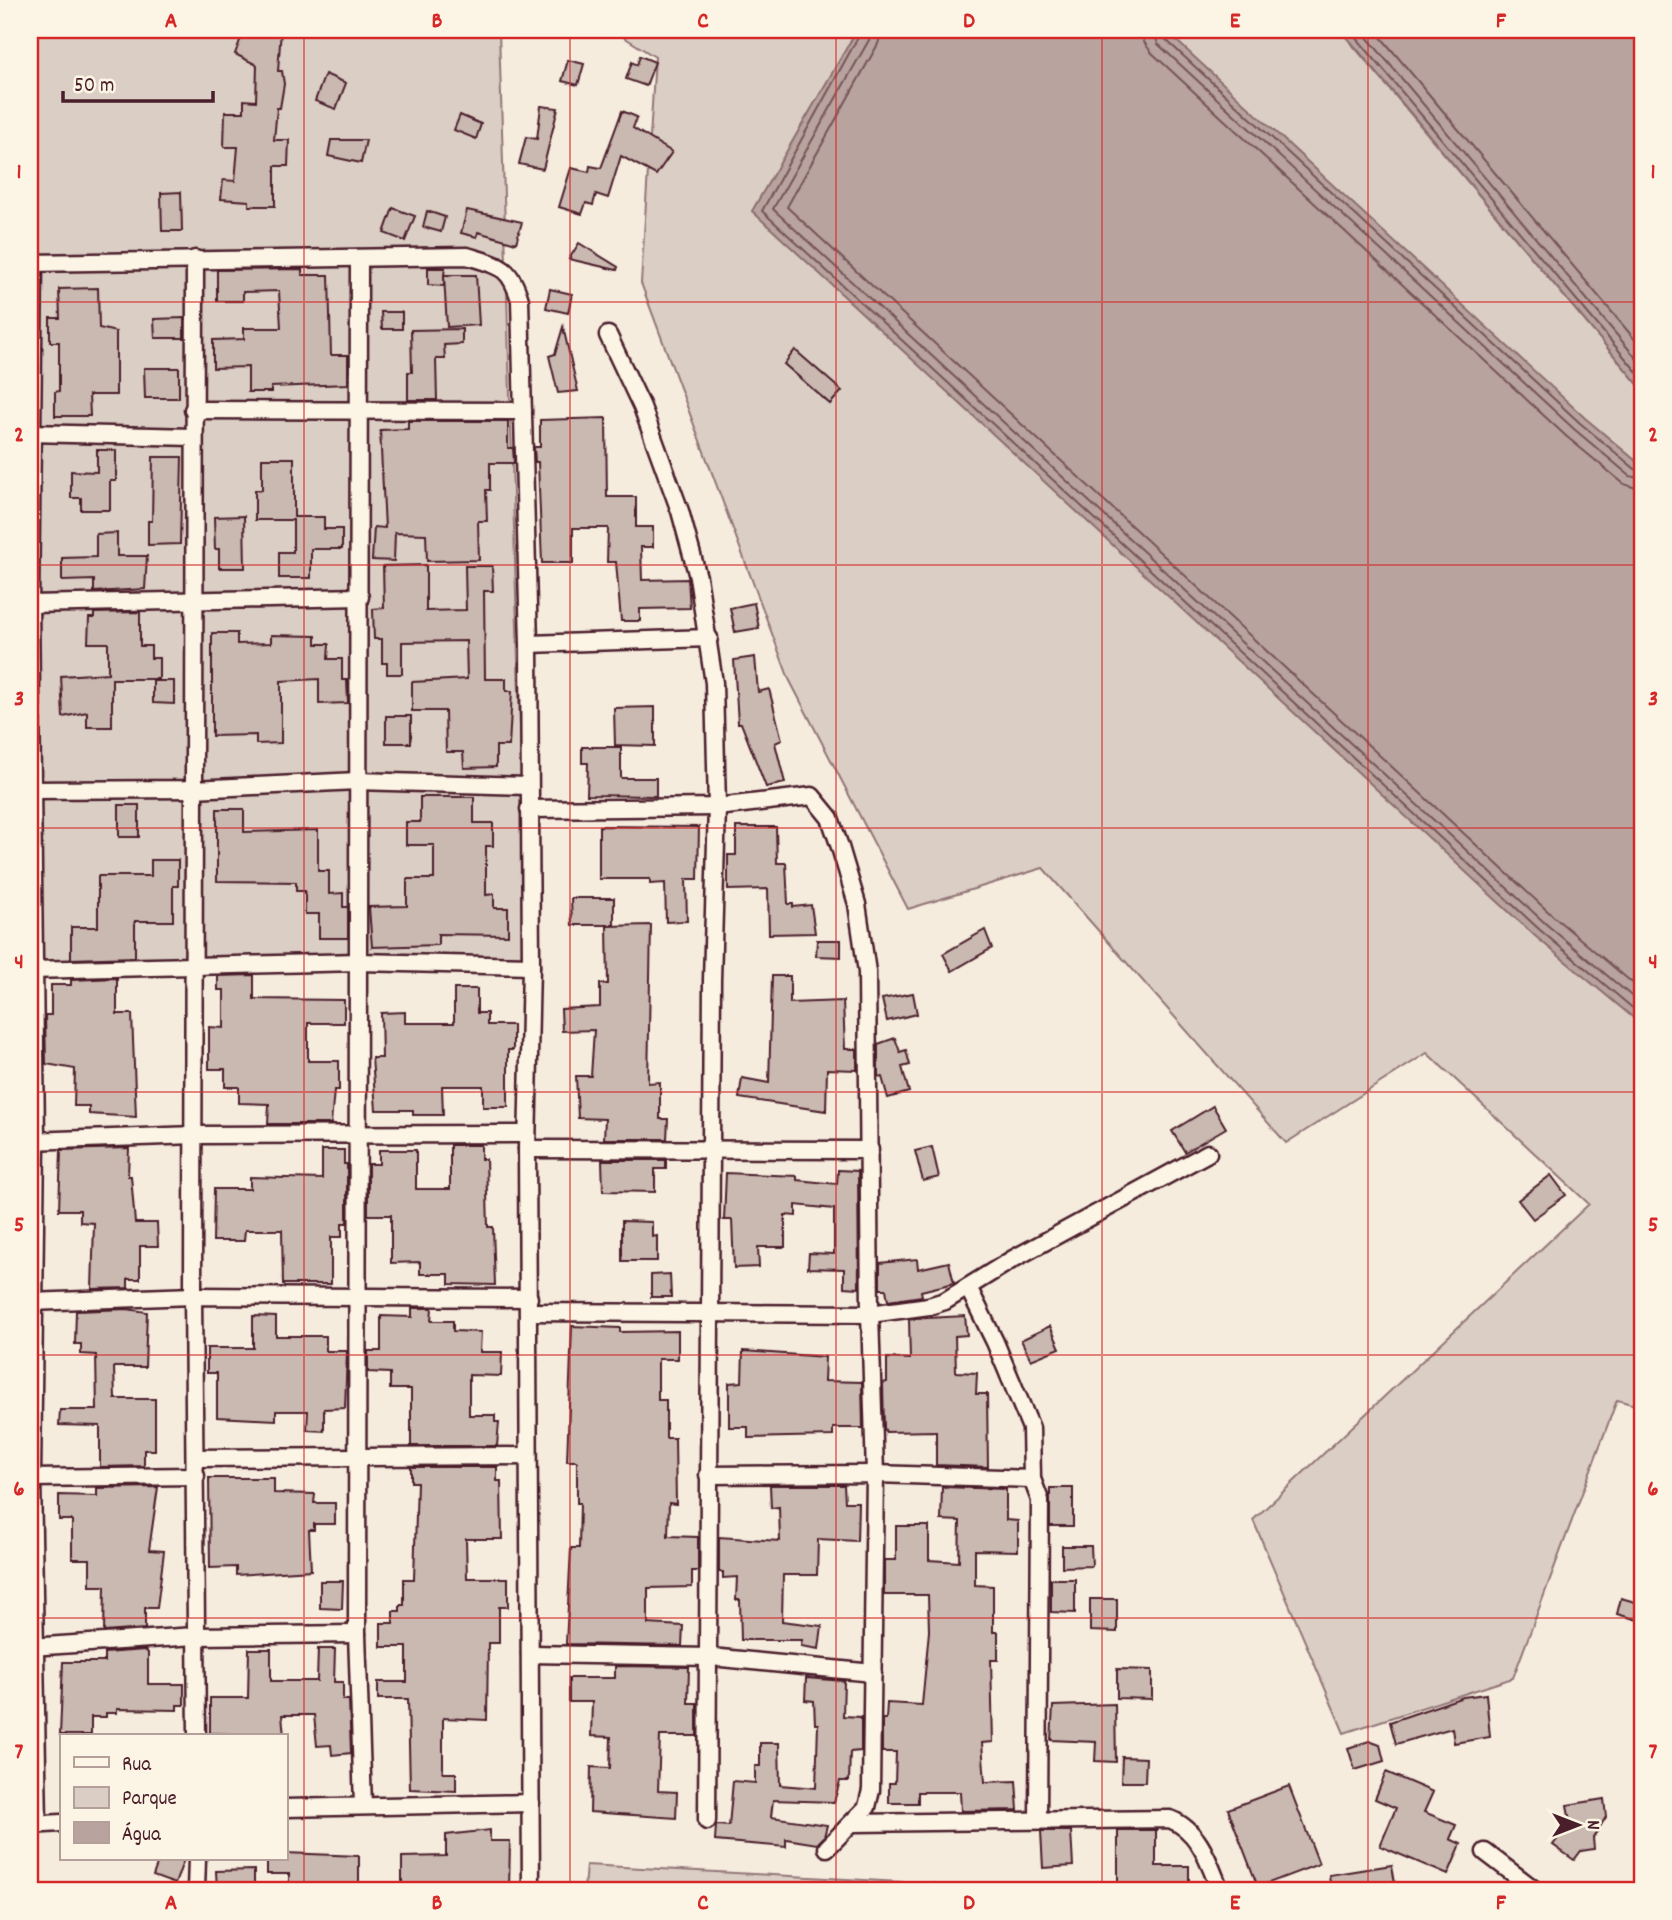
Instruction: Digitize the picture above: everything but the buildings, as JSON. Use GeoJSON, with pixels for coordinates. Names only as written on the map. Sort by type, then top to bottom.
{"type":"FeatureCollection","features":[{"type":"Feature","properties":{"kind":"street"},"geometry":{"type":"LineString","coordinates":[[60,1823],[34,1825],[30,1302],[33,1141],[30,604],[32,263],[467,256],[498,265],[513,276],[520,300],[529,644],[531,966],[527,1141],[531,1890]]}},
{"type":"Feature","properties":{"kind":"street"},"geometry":{"type":"LineString","coordinates":[[359,258],[360,597],[356,781],[360,1297],[357,1634],[363,1805]]}},
{"type":"Feature","properties":{"kind":"street"},"geometry":{"type":"LineString","coordinates":[[195,259],[193,1296],[198,1734]]}},
{"type":"Feature","properties":{"kind":"street"},"geometry":{"type":"LineString","coordinates":[[608,335],[642,407],[680,511],[709,638],[714,683],[717,807],[712,980],[712,1315],[708,1475],[711,1657],[707,1821]]}},
{"type":"Feature","properties":{"kind":"street"},"geometry":{"type":"LineString","coordinates":[[193,410],[523,411]]}},
{"type":"Feature","properties":{"kind":"street"},"geometry":{"type":"LineString","coordinates":[[30,433],[193,437]]}},
{"type":"Feature","properties":{"kind":"street"},"geometry":{"type":"LineString","coordinates":[[30,604],[360,597]]}},
{"type":"Feature","properties":{"kind":"street"},"geometry":{"type":"LineString","coordinates":[[529,644],[709,638]]}},
{"type":"Feature","properties":{"kind":"street"},"geometry":{"type":"LineString","coordinates":[[32,790],[193,789],[356,781],[529,786]]}},
{"type":"Feature","properties":{"kind":"street"},"geometry":{"type":"LineString","coordinates":[[529,809],[717,807],[812,796],[830,818],[857,904],[867,972],[870,1314],[875,1474],[872,1790],[867,1807],[827,1848]]}},
{"type":"Feature","properties":{"kind":"street"},"geometry":{"type":"LineString","coordinates":[[32,970],[359,962],[531,966]]}},
{"type":"Feature","properties":{"kind":"street"},"geometry":{"type":"LineString","coordinates":[[33,1141],[195,1135],[358,1135],[713,1152],[870,1150]]}},
{"type":"Feature","properties":{"kind":"street"},"geometry":{"type":"LineString","coordinates":[[30,1302],[193,1296],[360,1297],[712,1315],[870,1314],[937,1303],[1208,1153]]}},
{"type":"Feature","properties":{"kind":"street"},"geometry":{"type":"LineString","coordinates":[[968,1287],[995,1342],[1031,1428],[1032,1479],[1040,1500],[1038,1820]]}},
{"type":"Feature","properties":{"kind":"street"},"geometry":{"type":"LineString","coordinates":[[195,1458],[528,1456]]}},
{"type":"Feature","properties":{"kind":"street"},"geometry":{"type":"LineString","coordinates":[[708,1475],[875,1474],[1021,1476],[1032,1479]]}},
{"type":"Feature","properties":{"kind":"street"},"geometry":{"type":"LineString","coordinates":[[31,1478],[196,1476]]}},
{"type":"Feature","properties":{"kind":"street"},"geometry":{"type":"LineString","coordinates":[[32,1647],[195,1636],[357,1634]]}},
{"type":"Feature","properties":{"kind":"street"},"geometry":{"type":"LineString","coordinates":[[530,1654],[711,1657],[873,1673]]}},
{"type":"Feature","properties":{"kind":"street"},"geometry":{"type":"LineString","coordinates":[[287,1808],[531,1803]]}},
{"type":"Feature","properties":{"kind":"street"},"geometry":{"type":"LineString","coordinates":[[854,1823],[1170,1819],[1184,1824],[1198,1839],[1220,1890]]}},
{"type":"Feature","properties":{"kind":"street"},"geometry":{"type":"LineString","coordinates":[[1485,1852],[1535,1890]]}},
{"type":"Feature","properties":{"kind":"street"},"geometry":{"type":"LineString","coordinates":[[195,1890],[197,1860]]}},
{"type":"Feature","properties":{"kind":"green space"},"geometry":{"type":"Polygon","coordinates":[[[30,30],[499,30],[527,959],[30,970],[30,30]]]}},
{"type":"Feature","properties":{"kind":"green space"},"geometry":{"type":"Polygon","coordinates":[[[613,30],[1340,30],[1642,389],[1642,1407],[1617,1400],[1513,1678],[1344,1733],[1253,1520],[1589,1204],[1427,1053],[1286,1143],[1043,868],[908,909],[789,679],[641,283],[655,57],[613,30]]]}},
{"type":"Feature","properties":{"kind":"green space"},"geometry":{"type":"Polygon","coordinates":[[[586,1865],[937,1884],[936,1890],[584,1890],[586,1865]]]}},
{"type":"Feature","properties":{"kind":"water"},"geometry":{"type":"Polygon","coordinates":[[[857,30],[1165,30],[1585,418],[1642,466],[1642,1025],[1535,936],[752,211],[857,30]]]}},
{"type":"Feature","properties":{"kind":"water"},"geometry":{"type":"Polygon","coordinates":[[[1341,30],[1642,30],[1642,389],[1341,30]]]}}]}
